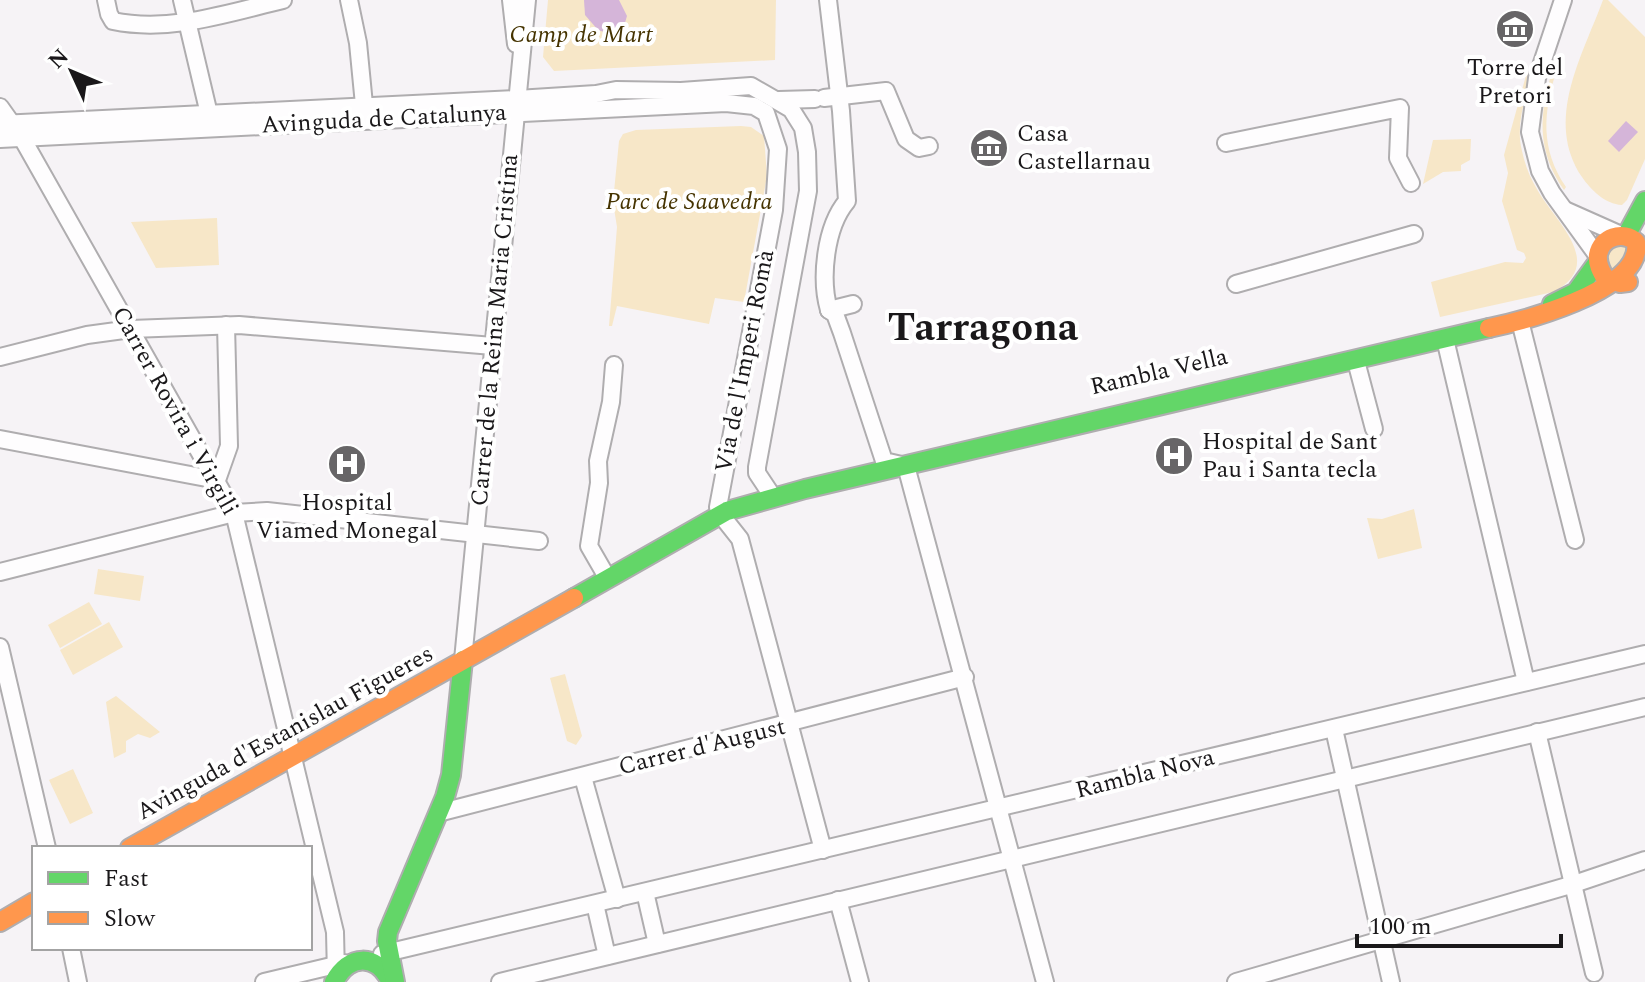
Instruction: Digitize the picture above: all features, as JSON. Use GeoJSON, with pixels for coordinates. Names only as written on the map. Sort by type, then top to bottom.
{"type":"FeatureCollection","features":[{"type":"Feature","properties":{"kind":"main road"},"geometry":{"type":"LineString","coordinates":[[1623,236],[1645,201]]}},
{"type":"Feature","properties":{"kind":"main road"},"geometry":{"type":"LineString","coordinates":[[1623,236],[1638,242],[1644,250],[1644,265],[1635,278],[1620,283],[1605,278],[1597,259],[1605,241],[1623,236]]}},
{"type":"Feature","properties":{"kind":"main road","name":"Rambla Vella"},"geometry":{"type":"LineString","coordinates":[[720,511],[769,491],[884,461],[1557,303],[1576,292],[1597,259]]}},
{"type":"Feature","properties":{"kind":"main road","name":"Rambla Vella"},"geometry":{"type":"LineString","coordinates":[[748,504],[1568,312],[1628,282]]}},
{"type":"Feature","properties":{"kind":"main road"},"geometry":{"type":"LineString","coordinates":[[720,511],[733,515],[885,476],[906,466]]}},
{"type":"Feature","properties":{"kind":"main road","name":"Avinguda d'Estanislau Figueres"},"geometry":{"type":"LineString","coordinates":[[463,660],[488,638],[604,572],[720,511],[748,504]]}},
{"type":"Feature","properties":{"kind":"main road","name":"Avinguda d'Estanislau Figueres"},"geometry":{"type":"LineString","coordinates":[[134,846],[720,511]]}},
{"type":"Feature","properties":{"kind":"main road"},"geometry":{"type":"LineString","coordinates":[[393,982],[388,932],[451,775],[463,660]]}},
{"type":"Feature","properties":{"kind":"main road"},"geometry":{"type":"LineString","coordinates":[[0,922],[32,903]]}},
{"type":"Feature","properties":{"kind":"main road"},"geometry":{"type":"LineString","coordinates":[[343,969],[378,963],[393,982]]}},
{"type":"Feature","properties":{"kind":"street"},"geometry":{"type":"LineString","coordinates":[[106,0],[113,21],[126,24],[187,23],[283,0]]}},
{"type":"Feature","properties":{"kind":"street"},"geometry":{"type":"LineString","coordinates":[[182,0],[209,114]]}},
{"type":"Feature","properties":{"kind":"street"},"geometry":{"type":"LineString","coordinates":[[349,0],[358,43],[365,113]]}},
{"type":"Feature","properties":{"kind":"street"},"geometry":{"type":"LineString","coordinates":[[511,0],[516,31],[517,101]]}},
{"type":"Feature","properties":{"kind":"street","name":"Carrer de la Reina Maria Cristina"},"geometry":{"type":"LineString","coordinates":[[463,660],[527,0]]}},
{"type":"Feature","properties":{"kind":"street"},"geometry":{"type":"LineString","coordinates":[[828,0],[832,97],[847,201],[828,246],[824,294],[829,310],[839,323],[884,461],[906,466],[1045,982]]}},
{"type":"Feature","properties":{"kind":"street"},"geometry":{"type":"LineString","coordinates":[[1563,0],[1537,78],[1530,132],[1540,171],[1597,259]]}},
{"type":"Feature","properties":{"kind":"street","name":"Avinguda de Catalunya"},"geometry":{"type":"LineString","coordinates":[[0,139],[517,101],[616,90],[681,91],[751,86],[772,96],[832,97],[886,91],[906,139],[919,148],[929,146]]}},
{"type":"Feature","properties":{"kind":"street","name":"Via de l'Imperi Romà"},"geometry":{"type":"LineString","coordinates":[[769,491],[757,473],[808,191],[803,128],[791,109],[772,96]]}},
{"type":"Feature","properties":{"kind":"street","name":"Avinguda de Catalunya"},"geometry":{"type":"LineString","coordinates":[[517,101],[726,103],[754,106],[766,113]]}},
{"type":"Feature","properties":{"kind":"street","name":"Carrer Rovira i Virgili"},"geometry":{"type":"LineString","coordinates":[[0,107],[6,124],[22,138],[234,513],[343,969]]}},
{"type":"Feature","properties":{"kind":"street"},"geometry":{"type":"LineString","coordinates":[[1226,143],[1400,108],[1398,158],[1411,183]]}},
{"type":"Feature","properties":{"kind":"street","name":"Avinguda de Catalunya"},"geometry":{"type":"LineString","coordinates":[[6,124],[209,114],[365,113]]}},
{"type":"Feature","properties":{"kind":"street","name":"Via de l'Imperi Romà"},"geometry":{"type":"LineString","coordinates":[[720,511],[777,187],[778,149],[766,113]]}},
{"type":"Feature","properties":{"kind":"street"},"geometry":{"type":"LineString","coordinates":[[1567,211],[1623,236]]}},
{"type":"Feature","properties":{"kind":"street"},"geometry":{"type":"LineString","coordinates":[[1236,284],[1414,234]]}},
{"type":"Feature","properties":{"kind":"street"},"geometry":{"type":"LineString","coordinates":[[829,310],[853,304]]}},
{"type":"Feature","properties":{"kind":"street"},"geometry":{"type":"LineString","coordinates":[[1520,321],[1575,540]]}},
{"type":"Feature","properties":{"kind":"street"},"geometry":{"type":"LineString","coordinates":[[0,357],[87,335],[131,329],[255,324],[493,346]]}},
{"type":"Feature","properties":{"kind":"street"},"geometry":{"type":"LineString","coordinates":[[0,439],[217,480],[229,446],[226,325]]}},
{"type":"Feature","properties":{"kind":"street"},"geometry":{"type":"LineString","coordinates":[[1445,339],[1526,682]]}},
{"type":"Feature","properties":{"kind":"street"},"geometry":{"type":"LineString","coordinates":[[1356,361],[1374,429]]}},
{"type":"Feature","properties":{"kind":"street"},"geometry":{"type":"LineString","coordinates":[[604,572],[589,546],[599,483],[598,461],[611,402],[614,365]]}},
{"type":"Feature","properties":{"kind":"street"},"geometry":{"type":"LineString","coordinates":[[0,572],[234,513],[267,511],[539,541]]}},
{"type":"Feature","properties":{"kind":"street"},"geometry":{"type":"LineString","coordinates":[[720,511],[740,539],[823,850]]}},
{"type":"Feature","properties":{"kind":"street"},"geometry":{"type":"LineString","coordinates":[[0,647],[47,846]]}},
{"type":"Feature","properties":{"kind":"street","name":"Rambla Nova"},"geometry":{"type":"LineString","coordinates":[[264,982],[343,969],[389,953],[1645,654]]}},
{"type":"Feature","properties":{"kind":"street","name":"Carrer d'August"},"geometry":{"type":"LineString","coordinates":[[438,813],[965,677]]}},
{"type":"Feature","properties":{"kind":"street","name":"Rambla Nova"},"geometry":{"type":"LineString","coordinates":[[500,982],[1645,707]]}},
{"type":"Feature","properties":{"kind":"street"},"geometry":{"type":"LineString","coordinates":[[1334,729],[1391,982]]}},
{"type":"Feature","properties":{"kind":"street"},"geometry":{"type":"LineString","coordinates":[[1537,732],[1594,973]]}},
{"type":"Feature","properties":{"kind":"street"},"geometry":{"type":"LineString","coordinates":[[583,777],[617,899]]}},
{"type":"Feature","properties":{"kind":"street"},"geometry":{"type":"LineString","coordinates":[[1236,982],[1574,884],[1645,860]]}},
{"type":"Feature","properties":{"kind":"street"},"geometry":{"type":"LineString","coordinates":[[645,892],[657,944]]}},
{"type":"Feature","properties":{"kind":"street"},"geometry":{"type":"LineString","coordinates":[[838,900],[860,982]]}},
{"type":"Feature","properties":{"kind":"street"},"geometry":{"type":"LineString","coordinates":[[595,904],[607,956]]}},
{"type":"Feature","properties":{"kind":"street"},"geometry":{"type":"LineString","coordinates":[[71,950],[78,982]]}},
{"type":"Feature","properties":{"kind":"green space","name":"Camp de Mart"},"geometry":{"type":"Polygon","coordinates":[[[548,0],[776,0],[775,60],[554,71],[543,57],[548,0]]]}},
{"type":"Feature","properties":{"kind":"green space"},"geometry":{"type":"Polygon","coordinates":[[[1603,0],[1608,0],[1645,37],[1645,159],[1622,205],[1604,199],[1582,177],[1571,155],[1566,133],[1570,88],[1603,0]]]}},
{"type":"Feature","properties":{"kind":"green space"},"geometry":{"type":"Polygon","coordinates":[[[1553,69],[1557,69],[1546,130],[1552,159],[1566,187],[1564,190],[1548,160],[1543,131],[1545,101],[1553,69]]]}},
{"type":"Feature","properties":{"kind":"green space"},"geometry":{"type":"Polygon","coordinates":[[[1527,72],[1532,72],[1521,121],[1523,156],[1535,186],[1572,243],[1577,256],[1576,269],[1569,281],[1553,292],[1440,317],[1431,282],[1505,262],[1523,263],[1526,258],[1524,253],[1517,250],[1502,201],[1508,173],[1504,155],[1527,72]]]}},
{"type":"Feature","properties":{"kind":"green space","name":"Parc de Saavedra"},"geometry":{"type":"Polygon","coordinates":[[[751,127],[764,136],[767,176],[744,302],[715,298],[709,324],[617,306],[612,326],[609,326],[617,227],[613,202],[619,141],[623,134],[636,130],[751,127]]]}},
{"type":"Feature","properties":{"kind":"green space"},"geometry":{"type":"Polygon","coordinates":[[[1471,139],[1470,160],[1461,165],[1461,171],[1443,172],[1423,184],[1433,140],[1471,139]]]}},
{"type":"Feature","properties":{"kind":"green space"},"geometry":{"type":"Polygon","coordinates":[[[217,218],[219,265],[156,268],[131,222],[217,218]]]}},
{"type":"Feature","properties":{"kind":"green space"},"geometry":{"type":"Polygon","coordinates":[[[1625,244],[1636,260],[1626,274],[1612,272],[1607,252],[1611,247],[1625,244]]]}},
{"type":"Feature","properties":{"kind":"green space"},"geometry":{"type":"Polygon","coordinates":[[[1414,509],[1422,548],[1378,559],[1367,518],[1382,519],[1414,509]]]}},
{"type":"Feature","properties":{"kind":"green space"},"geometry":{"type":"Polygon","coordinates":[[[98,569],[144,576],[140,601],[94,594],[98,569]]]}},
{"type":"Feature","properties":{"kind":"green space"},"geometry":{"type":"Polygon","coordinates":[[[89,602],[102,624],[60,648],[48,625],[89,602]]]}},
{"type":"Feature","properties":{"kind":"green space"},"geometry":{"type":"Polygon","coordinates":[[[109,622],[123,647],[73,675],[60,650],[109,622]]]}},
{"type":"Feature","properties":{"kind":"green space"},"geometry":{"type":"Polygon","coordinates":[[[565,674],[582,736],[576,745],[567,741],[550,678],[565,674]]]}},
{"type":"Feature","properties":{"kind":"green space"},"geometry":{"type":"Polygon","coordinates":[[[116,696],[160,732],[150,738],[138,734],[126,741],[126,752],[114,758],[106,702],[116,696]]]}},
{"type":"Feature","properties":{"kind":"green space"},"geometry":{"type":"Polygon","coordinates":[[[73,769],[93,813],[70,824],[49,780],[73,769]]]}},
{"type":"Feature","properties":{"kind":"shaded area"},"geometry":{"type":"Polygon","coordinates":[[[584,0],[619,0],[627,16],[624,26],[610,34],[598,30],[585,15],[584,0]]]}},
{"type":"Feature","properties":{"kind":"shaded area"},"geometry":{"type":"Polygon","coordinates":[[[1626,121],[1638,132],[1619,152],[1608,141],[1626,121]]]}},
{"type":"Feature","properties":{"kind":"traffic: fast"},"geometry":{"type":"LineString","coordinates":[[1626,236],[1645,201]]}},
{"type":"Feature","properties":{"kind":"traffic: fast"},"geometry":{"type":"LineString","coordinates":[[1552,304],[1576,292],[1597,263]]}},
{"type":"Feature","properties":{"kind":"traffic: fast"},"geometry":{"type":"LineString","coordinates":[[574,598],[727,511],[805,489],[1489,328]]}},
{"type":"Feature","properties":{"kind":"traffic: fast"},"geometry":{"type":"LineString","coordinates":[[395,982],[388,932],[445,797],[451,775],[463,660]]}},
{"type":"Feature","properties":{"kind":"traffic: fast"},"geometry":{"type":"LineString","coordinates":[[334,982],[347,966],[362,961],[378,966],[391,982]]}},
{"type":"Feature","properties":{"kind":"traffic: slow"},"geometry":{"type":"LineString","coordinates":[[1489,328],[1575,302],[1600,290],[1620,276],[1633,260],[1636,242],[1625,236],[1613,237],[1600,249],[1600,267],[1605,278],[1620,283],[1628,282]]}},
{"type":"Feature","properties":{"kind":"traffic: slow"},"geometry":{"type":"LineString","coordinates":[[134,846],[574,598]]}},
{"type":"Feature","properties":{"kind":"traffic: slow"},"geometry":{"type":"LineString","coordinates":[[0,922],[32,903]]}},
{"type":"Feature","properties":{"kind":"place","name":"Torre del Pretori"},"geometry":{"type":"Point","coordinates":[1515,29]}},
{"type":"Feature","properties":{"kind":"place","name":"Casa Castellarnau"},"geometry":{"type":"Point","coordinates":[989,148]}},
{"type":"Feature","properties":{"kind":"place","name":"Hospital de Sant Pau i Santa tecla"},"geometry":{"type":"Point","coordinates":[1174,456]}},
{"type":"Feature","properties":{"kind":"place","name":"Hospital Viamed Monegal"},"geometry":{"type":"Point","coordinates":[347,464]}},
{"type":"Feature","properties":{"kind":"district","name":"Tarragona"},"geometry":{"type":"Point","coordinates":[983,328]}}]}
